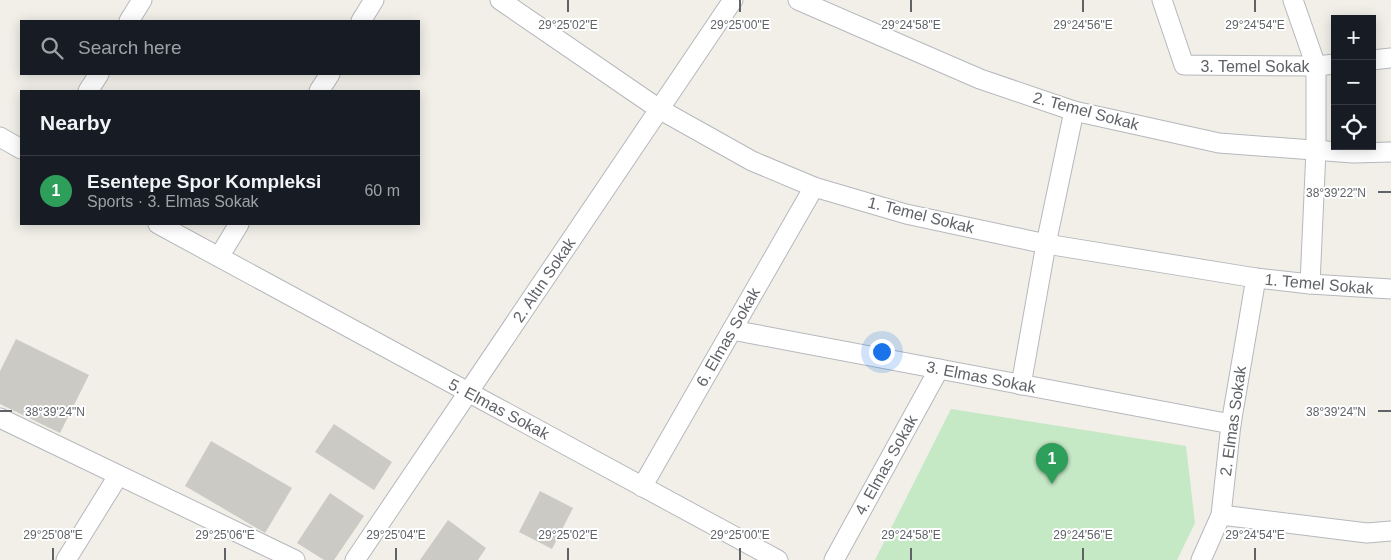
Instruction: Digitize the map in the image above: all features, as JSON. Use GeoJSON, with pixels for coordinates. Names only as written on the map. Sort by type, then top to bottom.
{"type":"FeatureCollection","features":[{"type":"Feature","properties":{"kind":"street"},"geometry":{"type":"LineString","coordinates":[[130,20],[142,0]]}},
{"type":"Feature","properties":{"kind":"street"},"geometry":{"type":"LineString","coordinates":[[362,20],[374,0]]}},
{"type":"Feature","properties":{"kind":"street","name":"1. Temel Sokak"},"geometry":{"type":"LineString","coordinates":[[500,0],[659,110],[752,161],[814,187],[906,214],[1046,244],[1256,278],[1310,284],[1391,289]]}},
{"type":"Feature","properties":{"kind":"street","name":"2. Altın Sokak"},"geometry":{"type":"LineString","coordinates":[[355,560],[733,0]]}},
{"type":"Feature","properties":{"kind":"street","name":"3. Temel Sokak"},"geometry":{"type":"LineString","coordinates":[[1162,0],[1184,65],[1316,66],[1331,64]]}},
{"type":"Feature","properties":{"kind":"street"},"geometry":{"type":"LineString","coordinates":[[1293,0],[1316,66],[1316,150],[1310,284]]}},
{"type":"Feature","properties":{"kind":"street","name":"2. Temel Sokak"},"geometry":{"type":"LineString","coordinates":[[809,1],[980,79],[1074,111],[1219,143],[1353,153],[1391,152]]}},
{"type":"Feature","properties":{"kind":"street"},"geometry":{"type":"LineString","coordinates":[[1376,60],[1391,58]]}},
{"type":"Feature","properties":{"kind":"street"},"geometry":{"type":"LineString","coordinates":[[89,90],[98,75]]}},
{"type":"Feature","properties":{"kind":"street"},"geometry":{"type":"LineString","coordinates":[[320,90],[329,75]]}},
{"type":"Feature","properties":{"kind":"street"},"geometry":{"type":"LineString","coordinates":[[1021,385],[1046,244],[1074,111]]}},
{"type":"Feature","properties":{"kind":"street"},"geometry":{"type":"LineString","coordinates":[[0,137],[20,147]]}},
{"type":"Feature","properties":{"kind":"street","name":"6. Elmas Sokak"},"geometry":{"type":"LineString","coordinates":[[642,487],[814,187]]}},
{"type":"Feature","properties":{"kind":"street","name":"5. Elmas Sokak"},"geometry":{"type":"LineString","coordinates":[[160,225],[778,560]]}},
{"type":"Feature","properties":{"kind":"street"},"geometry":{"type":"LineString","coordinates":[[219,257],[238,225]]}},
{"type":"Feature","properties":{"kind":"street","name":"2. Elmas Sokak"},"geometry":{"type":"LineString","coordinates":[[1201,560],[1221,515],[1231,424],[1256,278]]}},
{"type":"Feature","properties":{"kind":"street","name":"3. Elmas Sokak"},"geometry":{"type":"LineString","coordinates":[[732,330],[1231,424]]}},
{"type":"Feature","properties":{"kind":"street","name":"4. Elmas Sokak"},"geometry":{"type":"LineString","coordinates":[[834,560],[939,369]]}},
{"type":"Feature","properties":{"kind":"street"},"geometry":{"type":"LineString","coordinates":[[0,418],[295,560]]}},
{"type":"Feature","properties":{"kind":"street"},"geometry":{"type":"LineString","coordinates":[[66,560],[118,476]]}},
{"type":"Feature","properties":{"kind":"street"},"geometry":{"type":"LineString","coordinates":[[1221,515],[1367,533],[1391,531]]}},
{"type":"Feature","properties":{"kind":"green space"},"geometry":{"type":"Polygon","coordinates":[[[951,409],[1186,446],[1195,523],[1177,560],[875,560],[951,409]]]}},
{"type":"Feature","properties":{"kind":"building"},"geometry":{"type":"Polygon","coordinates":[[[16,339],[89,375],[60,433],[0,404],[0,371],[16,339]]]}},
{"type":"Feature","properties":{"kind":"building"},"geometry":{"type":"Polygon","coordinates":[[[334,424],[392,462],[374,490],[315,452],[334,424]]]}},
{"type":"Feature","properties":{"kind":"building"},"geometry":{"type":"Polygon","coordinates":[[[211,441],[292,488],[265,533],[185,486],[211,441]]]}},
{"type":"Feature","properties":{"kind":"building"},"geometry":{"type":"Polygon","coordinates":[[[540,491],[573,508],[552,549],[519,532],[540,491]]]}},
{"type":"Feature","properties":{"kind":"building"},"geometry":{"type":"Polygon","coordinates":[[[330,493],[364,516],[334,560],[324,560],[297,543],[330,493]]]}},
{"type":"Feature","properties":{"kind":"building"},"geometry":{"type":"Polygon","coordinates":[[[448,520],[486,548],[478,560],[420,560],[448,520]]]}},
{"type":"Feature","properties":{"kind":"place","name":"Esentepe Spor Kompleksi"},"geometry":{"type":"Point","coordinates":[1052,484]}}]}
